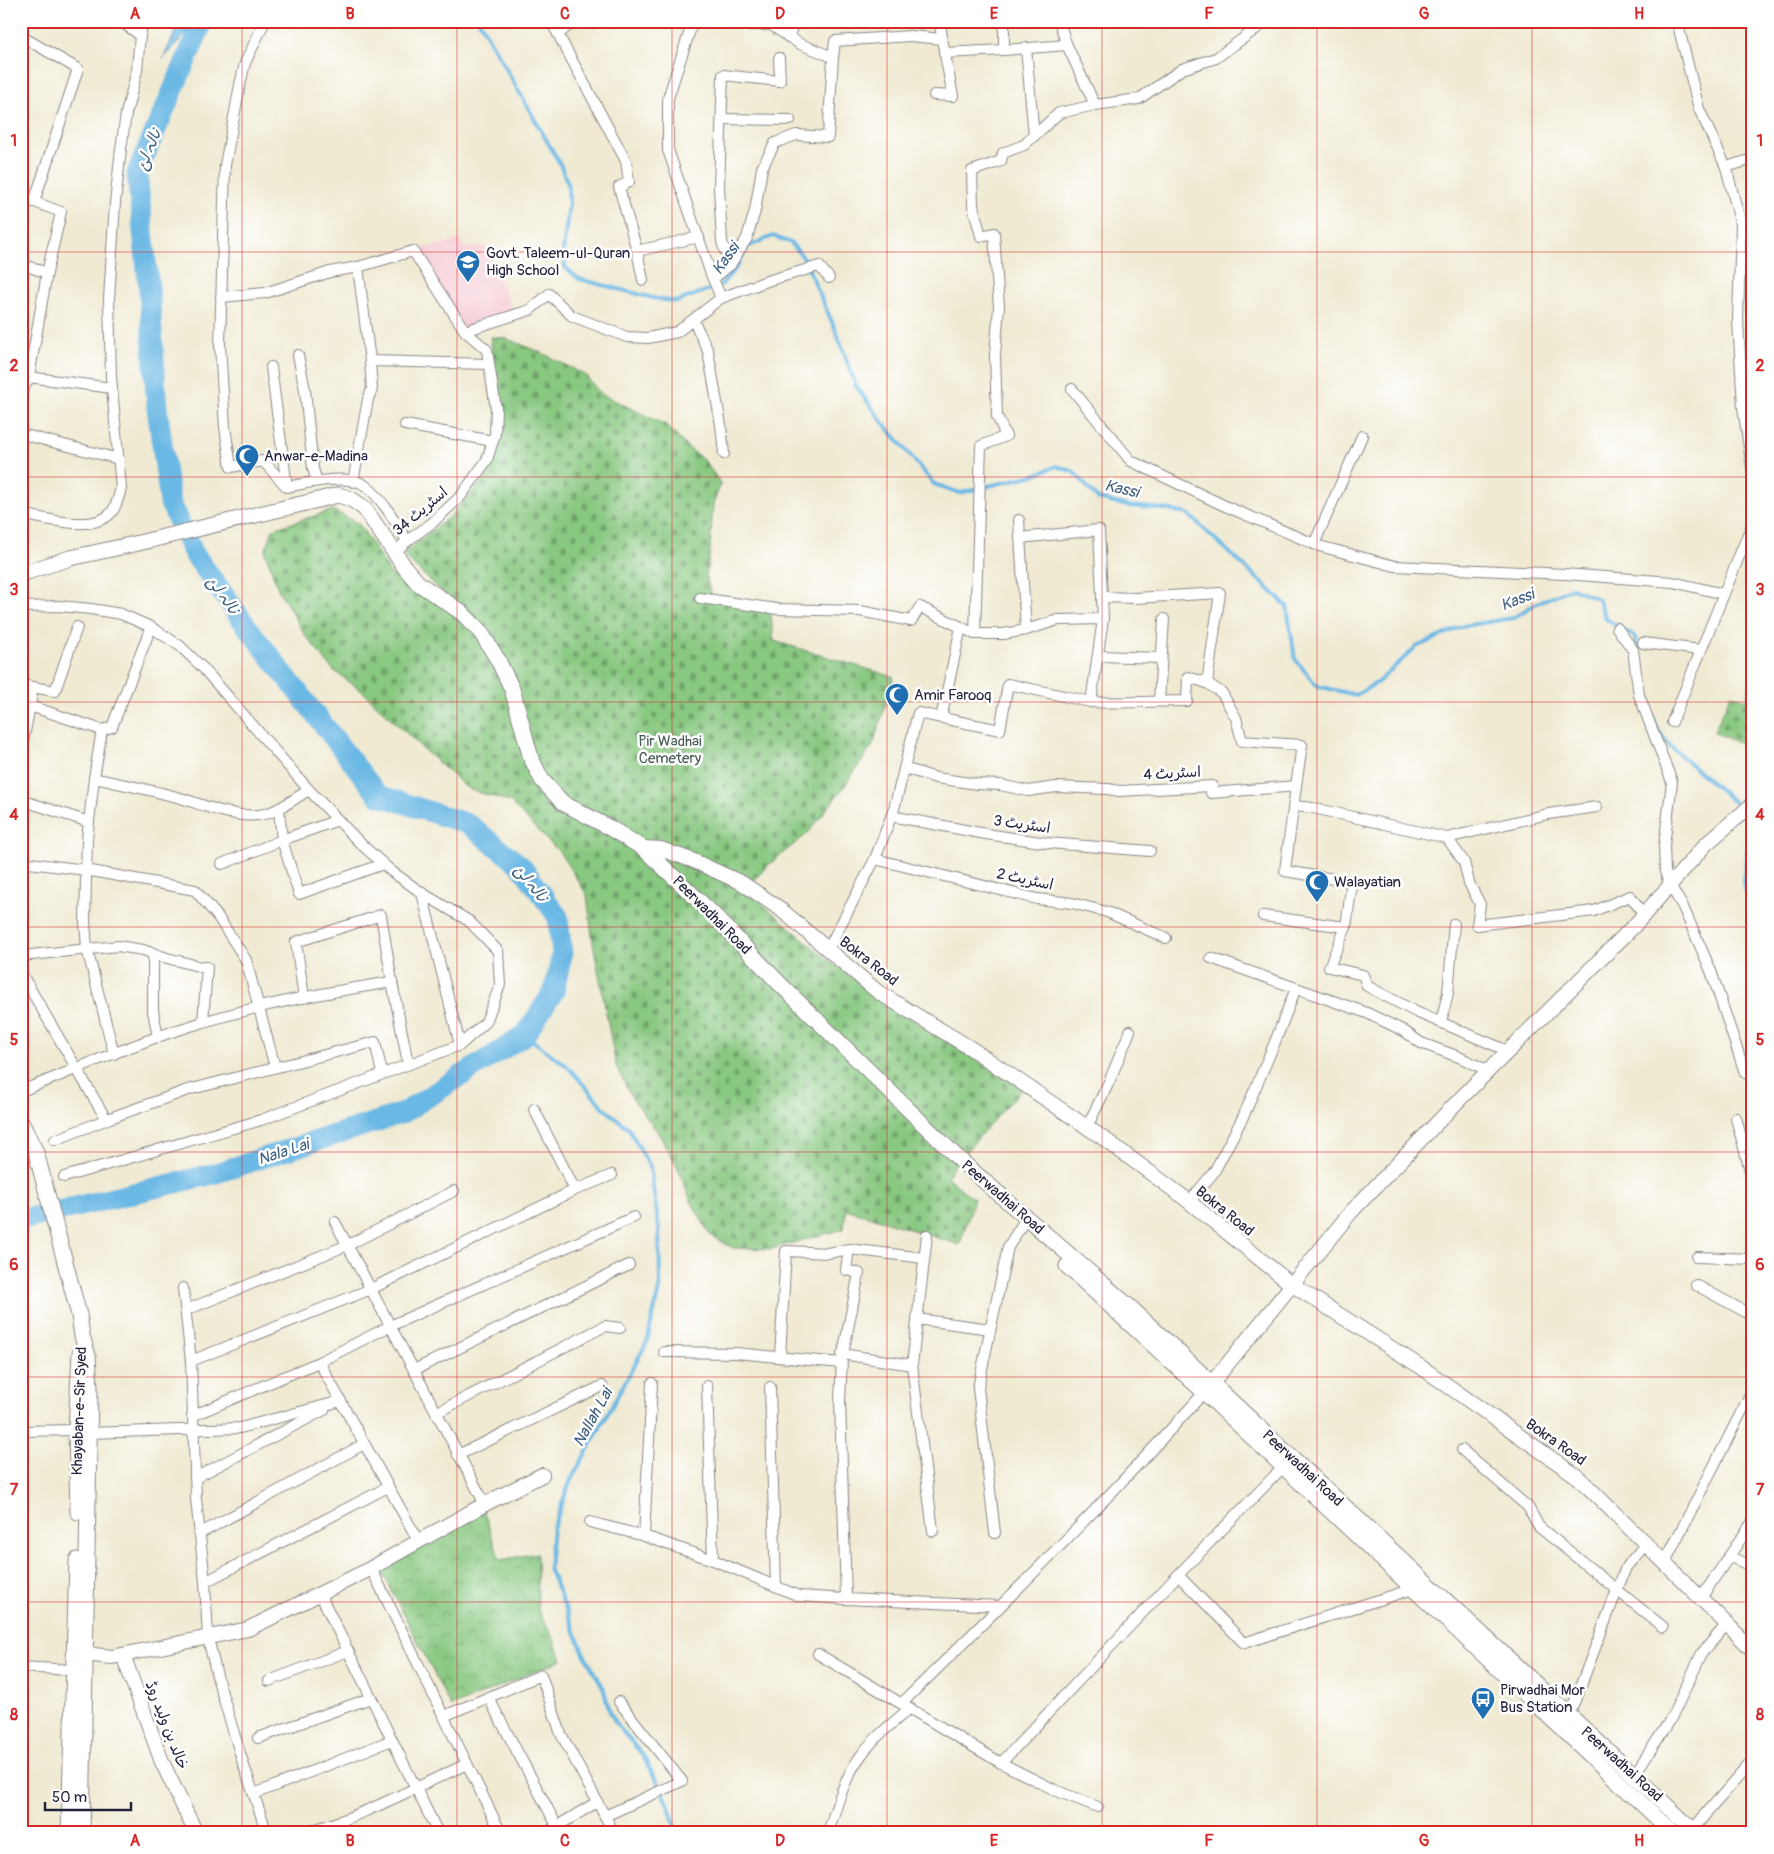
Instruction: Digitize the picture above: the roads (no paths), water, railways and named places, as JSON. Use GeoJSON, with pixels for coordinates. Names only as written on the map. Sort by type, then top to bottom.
{"type":"FeatureCollection","features":[{"type":"Feature","properties":{"kind":"main road","name":"Peerwadhai Road"},"geometry":{"type":"LineString","coordinates":[[21,574],[70,558],[338,495],[351,499],[364,508],[394,553],[418,583],[461,612],[484,638],[498,660],[512,689],[531,758],[542,780],[563,802],[643,848],[711,912],[786,990],[961,1161],[1133,1310],[1208,1387],[1287,1463],[1694,1831]]}},
{"type":"Feature","properties":{"kind":"main road","name":"Khayaban-e-Sir Syed"},"geometry":{"type":"LineString","coordinates":[[21,1122],[36,1152],[88,1356],[82,1431],[72,1670],[69,1833]]}},
{"type":"Feature","properties":{"kind":"main road","name":"Khayaban-e-Sir Syed"},"geometry":{"type":"LineString","coordinates":[[82,1431],[85,1654],[82,1833]]}},
{"type":"Feature","properties":{"kind":"main road"},"geometry":{"type":"LineString","coordinates":[[1287,1463],[1413,1588],[1673,1833]]}},
{"type":"Feature","properties":{"kind":"street"},"geometry":{"type":"LineString","coordinates":[[120,21],[140,35]]}},
{"type":"Feature","properties":{"kind":"street"},"geometry":{"type":"LineString","coordinates":[[21,514],[78,523],[95,522],[104,520],[118,502],[121,488],[112,388],[109,299],[115,203],[126,114],[139,56],[143,21]]}},
{"type":"Feature","properties":{"kind":"street"},"geometry":{"type":"LineString","coordinates":[[265,21],[246,63],[225,164],[220,354],[225,427],[231,467],[263,461],[287,487]]}},
{"type":"Feature","properties":{"kind":"street"},"geometry":{"type":"LineString","coordinates":[[551,21],[626,161],[629,182],[619,187],[643,280]]}},
{"type":"Feature","properties":{"kind":"street"},"geometry":{"type":"LineString","coordinates":[[558,34],[576,21]]}},
{"type":"Feature","properties":{"kind":"street"},"geometry":{"type":"LineString","coordinates":[[696,21],[693,21],[668,98],[668,150],[721,298]]}},
{"type":"Feature","properties":{"kind":"street"},"geometry":{"type":"LineString","coordinates":[[731,21],[771,26],[800,44],[832,57]]}},
{"type":"Feature","properties":{"kind":"street"},"geometry":{"type":"LineString","coordinates":[[788,37],[795,21]]}},
{"type":"Feature","properties":{"kind":"street"},"geometry":{"type":"LineString","coordinates":[[934,95],[953,96],[944,53],[940,21]]}},
{"type":"Feature","properties":{"kind":"street"},"geometry":{"type":"LineString","coordinates":[[1004,21],[1004,50]]}},
{"type":"Feature","properties":{"kind":"street"},"geometry":{"type":"LineString","coordinates":[[1059,21],[1067,46],[1096,105]]}},
{"type":"Feature","properties":{"kind":"street"},"geometry":{"type":"LineString","coordinates":[[975,634],[981,446],[1006,436],[996,416],[996,355],[999,307],[994,234],[981,236],[973,206],[972,171],[1001,161],[1003,153],[1024,145],[1059,113],[1096,105],[1139,99],[1182,69],[1216,58],[1268,21]]}},
{"type":"Feature","properties":{"kind":"street"},"geometry":{"type":"LineString","coordinates":[[1677,21],[1699,109],[1726,167],[1741,225],[1738,320],[1743,407],[1753,474]]}},
{"type":"Feature","properties":{"kind":"street"},"geometry":{"type":"LineString","coordinates":[[713,279],[730,265],[747,238],[755,211],[762,168],[775,143],[796,135],[828,137],[832,57],[835,41],[910,36],[942,39]]}},
{"type":"Feature","properties":{"kind":"street"},"geometry":{"type":"LineString","coordinates":[[22,40],[78,69],[34,202]]}},
{"type":"Feature","properties":{"kind":"street"},"geometry":{"type":"LineString","coordinates":[[944,53],[1067,46]]}},
{"type":"Feature","properties":{"kind":"street"},"geometry":{"type":"LineString","coordinates":[[1026,48],[1034,136]]}},
{"type":"Feature","properties":{"kind":"street"},"geometry":{"type":"LineString","coordinates":[[730,265],[722,242],[719,196],[723,75],[780,81],[780,58]]}},
{"type":"Feature","properties":{"kind":"street"},"geometry":{"type":"LineString","coordinates":[[722,119],[790,120]]}},
{"type":"Feature","properties":{"kind":"street"},"geometry":{"type":"LineString","coordinates":[[1726,167],[1753,159]]}},
{"type":"Feature","properties":{"kind":"street"},"geometry":{"type":"LineString","coordinates":[[21,197],[61,212],[21,394]]}},
{"type":"Feature","properties":{"kind":"street"},"geometry":{"type":"LineString","coordinates":[[637,251],[699,237]]}},
{"type":"Feature","properties":{"kind":"street","name":"اسٹریٹ 34"},"geometry":{"type":"LineString","coordinates":[[358,267],[413,252],[464,331],[487,350],[496,409],[495,434],[487,460],[461,496],[432,523],[394,553]]}},
{"type":"Feature","properties":{"kind":"street"},"geometry":{"type":"LineString","coordinates":[[21,264],[47,273]]}},
{"type":"Feature","properties":{"kind":"street"},"geometry":{"type":"LineString","coordinates":[[464,331],[530,310],[549,294],[572,316],[627,337],[648,338],[676,332],[721,298],[801,270],[819,266],[830,278]]}},
{"type":"Feature","properties":{"kind":"street"},"geometry":{"type":"LineString","coordinates":[[221,297],[265,293],[330,272],[358,267],[372,388],[368,399],[353,482]]}},
{"type":"Feature","properties":{"kind":"street"},"geometry":{"type":"LineString","coordinates":[[694,320],[708,351],[724,454]]}},
{"type":"Feature","properties":{"kind":"street"},"geometry":{"type":"LineString","coordinates":[[298,355],[317,481]]}},
{"type":"Feature","properties":{"kind":"street"},"geometry":{"type":"LineString","coordinates":[[370,361],[489,364]]}},
{"type":"Feature","properties":{"kind":"street"},"geometry":{"type":"LineString","coordinates":[[271,367],[287,487]]}},
{"type":"Feature","properties":{"kind":"street"},"geometry":{"type":"LineString","coordinates":[[25,376],[112,388]]}},
{"type":"Feature","properties":{"kind":"street"},"geometry":{"type":"LineString","coordinates":[[1072,389],[1131,460],[1225,506],[1314,544],[1396,566],[1564,574],[1673,582],[1724,594]]}},
{"type":"Feature","properties":{"kind":"street"},"geometry":{"type":"LineString","coordinates":[[405,425],[493,442]]}},
{"type":"Feature","properties":{"kind":"street"},"geometry":{"type":"LineString","coordinates":[[21,434],[119,459]]}},
{"type":"Feature","properties":{"kind":"street"},"geometry":{"type":"LineString","coordinates":[[1314,544],[1362,436]]}},
{"type":"Feature","properties":{"kind":"street"},"geometry":{"type":"LineString","coordinates":[[287,487],[317,481],[342,480],[360,483],[376,496],[389,512],[407,541]]}},
{"type":"Feature","properties":{"kind":"street"},"geometry":{"type":"LineString","coordinates":[[1019,520],[1026,630]]}},
{"type":"Feature","properties":{"kind":"street"},"geometry":{"type":"LineString","coordinates":[[1672,722],[1753,522]]}},
{"type":"Feature","properties":{"kind":"street"},"geometry":{"type":"LineString","coordinates":[[1020,538],[1099,530],[1103,619],[1091,702]]}},
{"type":"Feature","properties":{"kind":"street"},"geometry":{"type":"LineString","coordinates":[[1102,597],[1135,598],[1220,593],[1207,684]]}},
{"type":"Feature","properties":{"kind":"street"},"geometry":{"type":"LineString","coordinates":[[700,598],[777,610],[860,611],[911,621],[920,607],[975,634],[1004,634],[1026,630],[1058,620],[1103,619]]}},
{"type":"Feature","properties":{"kind":"street"},"geometry":{"type":"LineString","coordinates":[[21,607],[60,606],[121,614],[151,627],[180,646],[203,668],[309,790],[383,864],[422,893],[469,920],[498,951],[500,985],[486,1022],[460,1045],[261,1120],[64,1177]]}},
{"type":"Feature","properties":{"kind":"street"},"geometry":{"type":"LineString","coordinates":[[1159,701],[1164,619]]}},
{"type":"Feature","properties":{"kind":"street"},"geometry":{"type":"LineString","coordinates":[[21,685],[55,690],[77,627]]}},
{"type":"Feature","properties":{"kind":"street"},"geometry":{"type":"LineString","coordinates":[[30,706],[102,730],[112,727],[151,627]]}},
{"type":"Feature","properties":{"kind":"street"},"geometry":{"type":"LineString","coordinates":[[941,718],[961,627]]}},
{"type":"Feature","properties":{"kind":"street"},"geometry":{"type":"LineString","coordinates":[[1616,628],[1633,650],[1639,695],[1672,782],[1664,846],[1665,872],[1683,907],[1711,971],[1744,1073]]}},
{"type":"Feature","properties":{"kind":"street"},"geometry":{"type":"LineString","coordinates":[[1643,643],[1701,650]]}},
{"type":"Feature","properties":{"kind":"street"},"geometry":{"type":"LineString","coordinates":[[1098,656],[1161,658]]}},
{"type":"Feature","properties":{"kind":"street"},"geometry":{"type":"LineString","coordinates":[[828,949],[875,859],[891,816],[918,713],[1000,730],[1008,684],[1091,702],[1124,704],[1187,701],[1188,677],[1207,684],[1222,693],[1236,718],[1242,740],[1302,745],[1285,871],[1352,882],[1346,927],[1329,967],[1363,976],[1368,986],[1416,1012],[1508,1051]]}},
{"type":"Feature","properties":{"kind":"street"},"geometry":{"type":"LineString","coordinates":[[21,751],[33,687]]}},
{"type":"Feature","properties":{"kind":"street"},"geometry":{"type":"LineString","coordinates":[[102,730],[89,822],[85,922],[87,949],[114,1054]]}},
{"type":"Feature","properties":{"kind":"street","name":"اسٹریٹ 4"},"geometry":{"type":"LineString","coordinates":[[904,768],[936,778],[976,784],[1000,785],[1028,791],[1056,787],[1119,791],[1212,786],[1212,793],[1296,786]]}},
{"type":"Feature","properties":{"kind":"street"},"geometry":{"type":"LineString","coordinates":[[94,778],[175,796],[220,812],[257,815],[271,812],[309,790]]}},
{"type":"Feature","properties":{"kind":"street"},"geometry":{"type":"LineString","coordinates":[[21,800],[89,822]]}},
{"type":"Feature","properties":{"kind":"street"},"geometry":{"type":"LineString","coordinates":[[828,1833],[840,1794],[859,1758],[906,1705],[1132,1471],[1208,1387],[1351,1212],[1644,914],[1706,844],[1753,804]]}},
{"type":"Feature","properties":{"kind":"street"},"geometry":{"type":"LineString","coordinates":[[1294,806],[1313,808],[1447,838],[1548,814],[1598,807]]}},
{"type":"Feature","properties":{"kind":"street"},"geometry":{"type":"LineString","coordinates":[[279,808],[282,840],[299,894],[383,864]]}},
{"type":"Feature","properties":{"kind":"street","name":"اسٹریٹ 3"},"geometry":{"type":"LineString","coordinates":[[891,816],[986,834],[1048,843],[1150,852]]}},
{"type":"Feature","properties":{"kind":"street"},"geometry":{"type":"LineString","coordinates":[[222,864],[338,820]]}},
{"type":"Feature","properties":{"kind":"street"},"geometry":{"type":"LineString","coordinates":[[1447,838],[1464,862],[1469,883],[1480,904],[1477,925],[1594,912],[1630,896],[1644,914]]}},
{"type":"Feature","properties":{"kind":"street","name":"Bokra Road"},"geometry":{"type":"LineString","coordinates":[[643,848],[661,850],[694,861],[742,883],[778,908],[878,992],[972,1049],[1087,1127],[1291,1284],[1421,1368],[1578,1477],[1753,1650]]}},
{"type":"Feature","properties":{"kind":"street","name":"اسٹریٹ 2"},"geometry":{"type":"LineString","coordinates":[[875,859],[1037,899],[1072,903],[1107,912],[1166,938]]}},
{"type":"Feature","properties":{"kind":"street"},"geometry":{"type":"LineString","coordinates":[[21,862],[86,870],[195,890],[218,916],[246,960],[276,1067]]}},
{"type":"Feature","properties":{"kind":"street"},"geometry":{"type":"LineString","coordinates":[[422,893],[460,1045]]}},
{"type":"Feature","properties":{"kind":"street"},"geometry":{"type":"LineString","coordinates":[[304,998],[296,942],[381,915],[408,1063]]}},
{"type":"Feature","properties":{"kind":"street"},"geometry":{"type":"LineString","coordinates":[[1263,916],[1346,927]]}},
{"type":"Feature","properties":{"kind":"street"},"geometry":{"type":"LineString","coordinates":[[1441,1022],[1448,993],[1454,924]]}},
{"type":"Feature","properties":{"kind":"street"},"geometry":{"type":"LineString","coordinates":[[21,956],[118,946],[143,950],[207,967],[203,1022]]}},
{"type":"Feature","properties":{"kind":"street"},"geometry":{"type":"LineString","coordinates":[[153,953],[153,1011],[158,1037]]}},
{"type":"Feature","properties":{"kind":"street"},"geometry":{"type":"LineString","coordinates":[[1211,958],[1366,1013],[1404,1031],[1420,1042],[1459,1056],[1489,1070]]}},
{"type":"Feature","properties":{"kind":"street"},"geometry":{"type":"LineString","coordinates":[[21,973],[106,1119]]}},
{"type":"Feature","properties":{"kind":"street"},"geometry":{"type":"LineString","coordinates":[[21,1091],[158,1037],[203,1022],[304,998],[392,982]]}},
{"type":"Feature","properties":{"kind":"street"},"geometry":{"type":"LineString","coordinates":[[1188,1203],[1214,1172],[1244,1115],[1276,1042],[1296,988]]}},
{"type":"Feature","properties":{"kind":"street"},"geometry":{"type":"LineString","coordinates":[[1087,1127],[1109,1082],[1130,1031]]}},
{"type":"Feature","properties":{"kind":"street"},"geometry":{"type":"LineString","coordinates":[[55,1140],[106,1119],[188,1090],[375,1042],[382,1073]]}},
{"type":"Feature","properties":{"kind":"street"},"geometry":{"type":"LineString","coordinates":[[534,1109],[575,1190]]}},
{"type":"Feature","properties":{"kind":"street"},"geometry":{"type":"LineString","coordinates":[[1736,1118],[1751,1165],[1753,1182]]}},
{"type":"Feature","properties":{"kind":"street"},"geometry":{"type":"LineString","coordinates":[[191,1361],[371,1289],[575,1190],[612,1176]]}},
{"type":"Feature","properties":{"kind":"street"},"geometry":{"type":"LineString","coordinates":[[186,1310],[348,1245],[454,1191]]}},
{"type":"Feature","properties":{"kind":"street"},"geometry":{"type":"LineString","coordinates":[[192,1416],[319,1362],[390,1326],[634,1217]]}},
{"type":"Feature","properties":{"kind":"street"},"geometry":{"type":"LineString","coordinates":[[995,1533],[978,1388],[1008,1247],[1029,1220]]}},
{"type":"Feature","properties":{"kind":"street"},"geometry":{"type":"LineString","coordinates":[[335,1222],[484,1504]]}},
{"type":"Feature","properties":{"kind":"street"},"geometry":{"type":"LineString","coordinates":[[927,1234],[912,1365],[933,1531]]}},
{"type":"Feature","properties":{"kind":"street"},"geometry":{"type":"LineString","coordinates":[[780,1357],[786,1251],[828,1253],[850,1249],[924,1258]]}},
{"type":"Feature","properties":{"kind":"street"},"geometry":{"type":"LineString","coordinates":[[846,1599],[840,1400],[842,1359],[858,1273],[846,1270],[850,1249]]}},
{"type":"Feature","properties":{"kind":"street"},"geometry":{"type":"LineString","coordinates":[[1697,1257],[1753,1259]]}},
{"type":"Feature","properties":{"kind":"street"},"geometry":{"type":"LineString","coordinates":[[414,1370],[629,1265]]}},
{"type":"Feature","properties":{"kind":"street"},"geometry":{"type":"LineString","coordinates":[[1696,1285],[1753,1316]]}},
{"type":"Feature","properties":{"kind":"street"},"geometry":{"type":"LineString","coordinates":[[184,1288],[191,1361],[195,1478],[205,1582],[208,1638],[218,1680],[268,1833]]}},
{"type":"Feature","properties":{"kind":"street"},"geometry":{"type":"LineString","coordinates":[[917,1319],[990,1330]]}},
{"type":"Feature","properties":{"kind":"street"},"geometry":{"type":"LineString","coordinates":[[436,1413],[605,1326],[620,1328]]}},
{"type":"Feature","properties":{"kind":"street"},"geometry":{"type":"LineString","coordinates":[[664,1352],[736,1353],[912,1365]]}},
{"type":"Feature","properties":{"kind":"street"},"geometry":{"type":"LineString","coordinates":[[319,1362],[419,1542]]}},
{"type":"Feature","properties":{"kind":"street"},"geometry":{"type":"LineString","coordinates":[[644,1536],[652,1383]]}},
{"type":"Feature","properties":{"kind":"street"},"geometry":{"type":"LineString","coordinates":[[458,1454],[602,1386]]}},
{"type":"Feature","properties":{"kind":"street"},"geometry":{"type":"LineString","coordinates":[[707,1386],[713,1560]]}},
{"type":"Feature","properties":{"kind":"street"},"geometry":{"type":"LineString","coordinates":[[770,1387],[776,1586]]}},
{"type":"Feature","properties":{"kind":"street"},"geometry":{"type":"LineString","coordinates":[[1664,1562],[1753,1389]]}},
{"type":"Feature","properties":{"kind":"street"},"geometry":{"type":"LineString","coordinates":[[21,1431],[240,1428],[341,1401]]}},
{"type":"Feature","properties":{"kind":"street"},"geometry":{"type":"LineString","coordinates":[[195,1478],[341,1401]]}},
{"type":"Feature","properties":{"kind":"street"},"geometry":{"type":"LineString","coordinates":[[200,1534],[364,1444]]}},
{"type":"Feature","properties":{"kind":"street"},"geometry":{"type":"LineString","coordinates":[[1462,1450],[1528,1507],[1539,1527],[1663,1627]]}},
{"type":"Feature","properties":{"kind":"street"},"geometry":{"type":"LineString","coordinates":[[1001,1764],[1178,1575],[1287,1463]]}},
{"type":"Feature","properties":{"kind":"street"},"geometry":{"type":"LineString","coordinates":[[85,1654],[112,1657],[248,1629],[371,1568],[484,1504],[542,1475]]}},
{"type":"Feature","properties":{"kind":"street"},"geometry":{"type":"LineString","coordinates":[[205,1582],[388,1487]]}},
{"type":"Feature","properties":{"kind":"street"},"geometry":{"type":"LineString","coordinates":[[590,1522],[644,1536],[713,1560],[799,1596],[1000,1606]]}},
{"type":"Feature","properties":{"kind":"street"},"geometry":{"type":"LineString","coordinates":[[1701,1598],[1751,1527]]}},
{"type":"Feature","properties":{"kind":"street"},"geometry":{"type":"LineString","coordinates":[[1569,1716],[1626,1567],[1646,1544]]}},
{"type":"Feature","properties":{"kind":"street"},"geometry":{"type":"LineString","coordinates":[[1729,1556],[1753,1568]]}},
{"type":"Feature","properties":{"kind":"street"},"geometry":{"type":"LineString","coordinates":[[371,1568],[501,1833]]}},
{"type":"Feature","properties":{"kind":"street"},"geometry":{"type":"LineString","coordinates":[[1178,1575],[1244,1643],[1413,1588]]}},
{"type":"Feature","properties":{"kind":"street"},"geometry":{"type":"LineString","coordinates":[[320,1594],[414,1788],[438,1833]]}},
{"type":"Feature","properties":{"kind":"street"},"geometry":{"type":"LineString","coordinates":[[1634,1775],[1671,1719],[1702,1653],[1726,1624]]}},
{"type":"Feature","properties":{"kind":"street"},"geometry":{"type":"LineString","coordinates":[[269,1681],[348,1651]]}},
{"type":"Feature","properties":{"kind":"street"},"geometry":{"type":"LineString","coordinates":[[818,1654],[906,1705],[1001,1764],[1057,1791],[1098,1807]]}},
{"type":"Feature","properties":{"kind":"street","name":"خالد بن ولید روڈ"},"geometry":{"type":"LineString","coordinates":[[123,1655],[162,1762],[196,1833]]}},
{"type":"Feature","properties":{"kind":"street"},"geometry":{"type":"LineString","coordinates":[[21,1667],[72,1670]]}},
{"type":"Feature","properties":{"kind":"street"},"geometry":{"type":"LineString","coordinates":[[444,1716],[540,1675],[561,1734],[614,1833]]}},
{"type":"Feature","properties":{"kind":"street"},"geometry":{"type":"LineString","coordinates":[[488,1697],[557,1826]]}},
{"type":"Feature","properties":{"kind":"street"},"geometry":{"type":"LineString","coordinates":[[258,1738],[371,1698]]}},
{"type":"Feature","properties":{"kind":"street"},"geometry":{"type":"LineString","coordinates":[[605,1816],[682,1781],[633,1717],[619,1702]]}},
{"type":"Feature","properties":{"kind":"street"},"geometry":{"type":"LineString","coordinates":[[254,1794],[392,1740]]}},
{"type":"Feature","properties":{"kind":"street"},"geometry":{"type":"LineString","coordinates":[[1694,1831],[1753,1760]]}},
{"type":"Feature","properties":{"kind":"street"},"geometry":{"type":"LineString","coordinates":[[301,1833],[325,1827],[467,1764]]}},
{"type":"Feature","properties":{"kind":"street"},"geometry":{"type":"LineString","coordinates":[[546,1833],[597,1802]]}},
{"type":"Feature","properties":{"kind":"water"},"geometry":{"type":"Polygon","coordinates":[[[180,21],[197,21],[163,59],[180,21]]]}},
{"type":"Feature","properties":{"kind":"waterway","name":"نالہ لئ"},"geometry":{"type":"LineString","coordinates":[[21,1220],[213,1174],[403,1113],[525,1035],[554,991],[562,954],[558,917],[521,866],[468,824],[378,795],[248,628],[194,554],[170,503],[157,407],[149,289],[137,173],[203,21]]}},
{"type":"Feature","properties":{"kind":"waterway","name":"Kassi"},"geometry":{"type":"LineString","coordinates":[[479,21],[560,164],[568,184],[569,205],[563,251],[565,267],[579,279],[676,302],[721,285],[736,268],[747,247],[773,236],[791,243],[803,257],[836,331],[856,386],[881,420],[934,484],[960,493],[1034,475],[1057,466],[1074,472],[1098,499],[1128,506],[1164,509],[1188,514],[1287,606],[1295,659],[1317,686],[1356,695],[1378,682],[1416,647],[1463,626],[1513,618],[1535,604],[1572,588],[1598,599],[1606,619],[1635,637],[1637,650]]}},
{"type":"Feature","properties":{"kind":"waterway","name":"Kassi"},"geometry":{"type":"LineString","coordinates":[[1653,717],[1659,732],[1670,746],[1735,803],[1751,827],[1743,881],[1753,913]]}},
{"type":"Feature","properties":{"kind":"waterway","name":"Nallah Lai"},"geometry":{"type":"LineString","coordinates":[[525,1035],[568,1067],[605,1109],[629,1129],[650,1167],[659,1229],[660,1285],[647,1342],[570,1482],[553,1528],[549,1568],[584,1654],[603,1687],[610,1712],[617,1725],[642,1754],[657,1780],[670,1810],[677,1833]]}},
{"type":"Feature","properties":{"kind":"place","name":"Govt. Taleem-ul-Quran High School"},"geometry":{"type":"Point","coordinates":[468,283]}},
{"type":"Feature","properties":{"kind":"place","name":"Anwar-e-Madina"},"geometry":{"type":"Point","coordinates":[247,477]}},
{"type":"Feature","properties":{"kind":"place","name":"Amir Farooq"},"geometry":{"type":"Point","coordinates":[897,716]}},
{"type":"Feature","properties":{"kind":"place","name":"Walayatian"},"geometry":{"type":"Point","coordinates":[1317,903]}},
{"type":"Feature","properties":{"kind":"place","name":"Pirwadhai Mor Bus Station"},"geometry":{"type":"Point","coordinates":[1483,1720]}},
{"type":"Feature","properties":{"kind":"park label","name":"Pir Wadhai Cemetery"},"geometry":{"type":"Point","coordinates":[670,750]}},
{"type":"Feature","properties":{"kind":"water label","name":"Nala Lai"},"geometry":{"type":"Point","coordinates":[283,1151]}}]}
